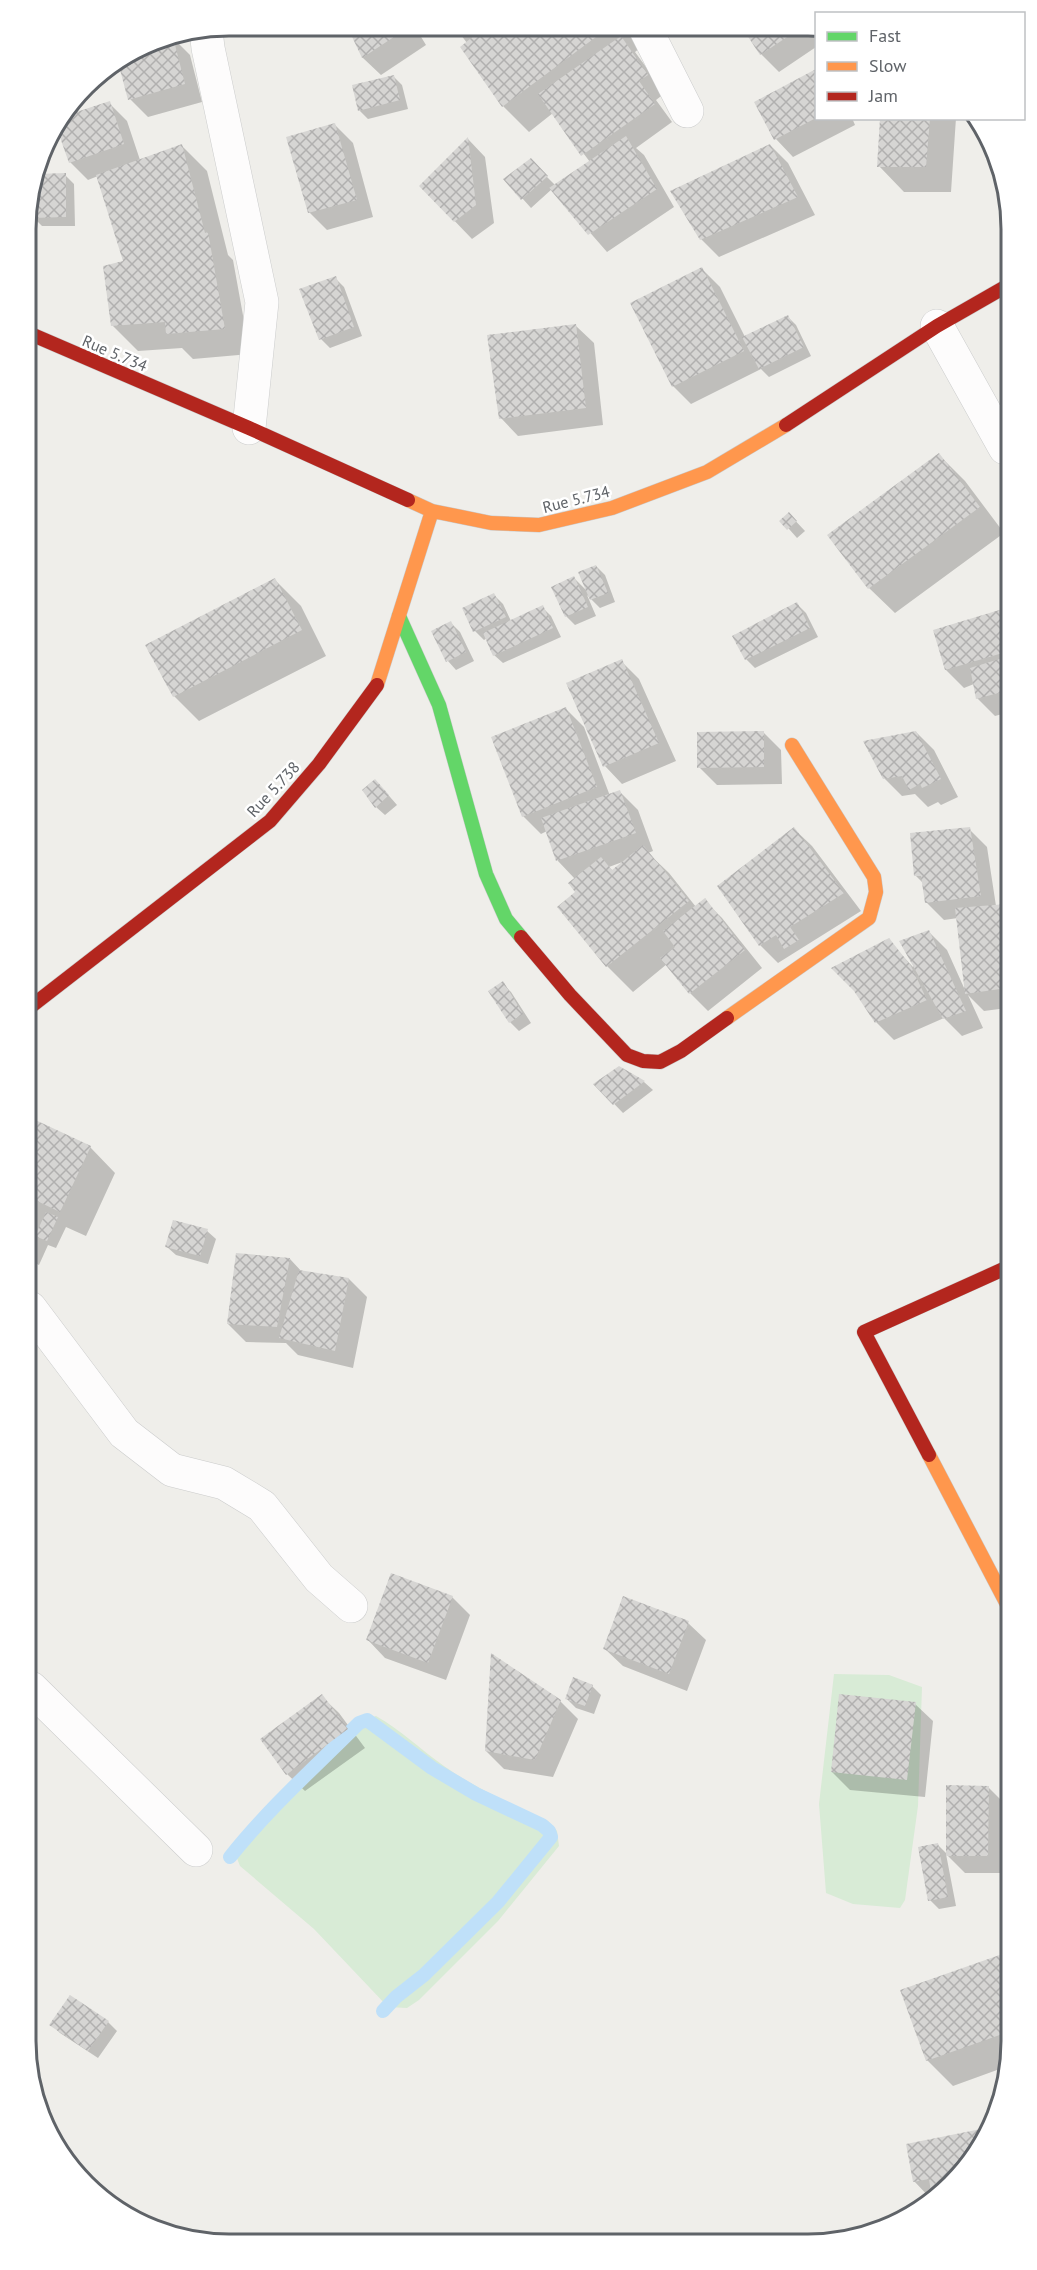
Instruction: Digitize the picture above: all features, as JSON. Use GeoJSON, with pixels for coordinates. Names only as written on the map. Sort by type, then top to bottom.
{"type":"FeatureCollection","features":[{"type":"Feature","properties":{"kind":"street"},"geometry":{"type":"LineString","coordinates":[[649,36],[687,111]]}},
{"type":"Feature","properties":{"kind":"street"},"geometry":{"type":"LineString","coordinates":[[206,38],[262,302],[249,428]]}},
{"type":"Feature","properties":{"kind":"street","name":"Rue 5.734"},"geometry":{"type":"LineString","coordinates":[[36,336],[249,428],[432,511],[491,524],[539,525],[612,508],[707,472],[819,405],[937,326],[1001,289]]}},
{"type":"Feature","properties":{"kind":"street"},"geometry":{"type":"LineString","coordinates":[[937,326],[1001,441]]}},
{"type":"Feature","properties":{"kind":"street","name":"Rue 5.738"},"geometry":{"type":"LineString","coordinates":[[36,1002],[270,821],[319,764],[378,684],[432,511]]}},
{"type":"Feature","properties":{"kind":"street"},"geometry":{"type":"LineString","coordinates":[[399,616],[439,705],[486,874],[506,919],[570,995],[627,1055],[642,1061],[660,1062],[681,1051],[869,918],[874,903],[874,877],[792,745]]}},
{"type":"Feature","properties":{"kind":"street"},"geometry":{"type":"LineString","coordinates":[[1001,1270],[864,1332],[1001,1591]]}},
{"type":"Feature","properties":{"kind":"street"},"geometry":{"type":"LineString","coordinates":[[36,1316],[124,1433],[172,1470],[224,1484],[262,1506],[320,1578],[351,1606]]}},
{"type":"Feature","properties":{"kind":"street"},"geometry":{"type":"LineString","coordinates":[[36,1693],[196,1850]]}},
{"type":"Feature","properties":{"kind":"green space"},"geometry":{"type":"Polygon","coordinates":[[[834,1674],[889,1675],[922,1687],[918,1806],[905,1900],[900,1908],[853,1904],[826,1893],[819,1804],[834,1674]]]}},
{"type":"Feature","properties":{"kind":"green space"},"geometry":{"type":"Polygon","coordinates":[[[376,1716],[469,1782],[548,1821],[557,1831],[559,1846],[498,1921],[419,2000],[407,2008],[388,2007],[314,1929],[240,1866],[233,1848],[254,1819],[368,1719],[376,1716]]]}},
{"type":"Feature","properties":{"kind":"building"},"geometry":{"type":"Polygon","coordinates":[[[352,36],[395,36],[362,58],[352,36]]]}},
{"type":"Feature","properties":{"kind":"building"},"geometry":{"type":"Polygon","coordinates":[[[474,36],[597,36],[502,107],[460,47],[474,36]]]}},
{"type":"Feature","properties":{"kind":"building"},"geometry":{"type":"Polygon","coordinates":[[[621,36],[648,75],[639,81],[655,104],[581,156],[538,94],[621,36]]]}},
{"type":"Feature","properties":{"kind":"building"},"geometry":{"type":"Polygon","coordinates":[[[748,36],[788,36],[760,55],[748,36]]]}},
{"type":"Feature","properties":{"kind":"building"},"geometry":{"type":"Polygon","coordinates":[[[175,44],[185,84],[128,100],[120,70],[132,62],[175,44]]]}},
{"type":"Feature","properties":{"kind":"building"},"geometry":{"type":"Polygon","coordinates":[[[815,70],[815,119],[774,140],[754,102],[815,70]]]}},
{"type":"Feature","properties":{"kind":"building"},"geometry":{"type":"Polygon","coordinates":[[[394,75],[400,100],[358,111],[352,85],[394,75]]]}},
{"type":"Feature","properties":{"kind":"building"},"geometry":{"type":"Polygon","coordinates":[[[110,101],[124,144],[69,163],[60,137],[76,112],[110,101]]]}},
{"type":"Feature","properties":{"kind":"building"},"geometry":{"type":"Polygon","coordinates":[[[880,120],[930,120],[926,167],[877,167],[880,120]]]}},
{"type":"Feature","properties":{"kind":"building"},"geometry":{"type":"Polygon","coordinates":[[[335,123],[357,200],[308,213],[286,137],[335,123]]]}},
{"type":"Feature","properties":{"kind":"building"},"geometry":{"type":"Polygon","coordinates":[[[626,136],[657,189],[588,235],[549,188],[626,136]]]}},
{"type":"Feature","properties":{"kind":"building"},"geometry":{"type":"Polygon","coordinates":[[[468,137],[476,205],[454,222],[419,186],[468,137]]]}},
{"type":"Feature","properties":{"kind":"building"},"geometry":{"type":"Polygon","coordinates":[[[182,144],[205,233],[208,232],[225,329],[166,334],[165,322],[111,326],[103,266],[123,261],[96,175],[182,144]]]}},
{"type":"Feature","properties":{"kind":"building"},"geometry":{"type":"Polygon","coordinates":[[[770,144],[798,197],[700,240],[670,191],[770,144]]]}},
{"type":"Feature","properties":{"kind":"building"},"geometry":{"type":"Polygon","coordinates":[[[531,158],[548,176],[521,200],[503,179],[531,158]]]}},
{"type":"Feature","properties":{"kind":"building"},"geometry":{"type":"Polygon","coordinates":[[[66,173],[66,217],[36,218],[45,174],[66,173]]]}},
{"type":"Feature","properties":{"kind":"building"},"geometry":{"type":"Polygon","coordinates":[[[702,267],[744,351],[672,387],[630,303],[702,267]]]}},
{"type":"Feature","properties":{"kind":"building"},"geometry":{"type":"Polygon","coordinates":[[[336,276],[354,327],[319,340],[299,289],[336,276]]]}},
{"type":"Feature","properties":{"kind":"building"},"geometry":{"type":"Polygon","coordinates":[[[788,315],[804,347],[759,369],[742,337],[788,315]]]}},
{"type":"Feature","properties":{"kind":"building"},"geometry":{"type":"Polygon","coordinates":[[[576,324],[586,408],[499,419],[487,335],[576,324]]]}},
{"type":"Feature","properties":{"kind":"building"},"geometry":{"type":"Polygon","coordinates":[[[939,453],[980,507],[868,589],[827,535],[939,453]]]}},
{"type":"Feature","properties":{"kind":"building"},"geometry":{"type":"Polygon","coordinates":[[[789,512],[797,521],[787,530],[779,521],[789,512]]]}},
{"type":"Feature","properties":{"kind":"building"},"geometry":{"type":"Polygon","coordinates":[[[596,565],[608,593],[590,600],[578,572],[596,565]]]}},
{"type":"Feature","properties":{"kind":"building"},"geometry":{"type":"Polygon","coordinates":[[[574,576],[588,607],[565,617],[551,587],[574,576]]]}},
{"type":"Feature","properties":{"kind":"building"},"geometry":{"type":"Polygon","coordinates":[[[275,578],[302,630],[173,697],[145,645],[275,578]]]}},
{"type":"Feature","properties":{"kind":"building"},"geometry":{"type":"Polygon","coordinates":[[[494,593],[506,617],[473,632],[462,608],[494,593]]]}},
{"type":"Feature","properties":{"kind":"building"},"geometry":{"type":"Polygon","coordinates":[[[797,602],[810,628],[745,660],[732,636],[797,602]]]}},
{"type":"Feature","properties":{"kind":"building"},"geometry":{"type":"Polygon","coordinates":[[[543,605],[553,628],[493,656],[483,633],[543,605]]]}},
{"type":"Feature","properties":{"kind":"building"},"geometry":{"type":"Polygon","coordinates":[[[1001,610],[1001,653],[945,670],[933,630],[1001,610]]]}},
{"type":"Feature","properties":{"kind":"building"},"geometry":{"type":"Polygon","coordinates":[[[451,621],[466,652],[446,662],[431,631],[451,621]]]}},
{"type":"Feature","properties":{"kind":"building"},"geometry":{"type":"Polygon","coordinates":[[[622,659],[659,743],[603,767],[566,683],[622,659]]]}},
{"type":"Feature","properties":{"kind":"building"},"geometry":{"type":"Polygon","coordinates":[[[1001,659],[1001,692],[976,699],[970,668],[1001,659]]]}},
{"type":"Feature","properties":{"kind":"building"},"geometry":{"type":"Polygon","coordinates":[[[566,707],[597,787],[522,817],[491,737],[566,707]]]}},
{"type":"Feature","properties":{"kind":"building"},"geometry":{"type":"Polygon","coordinates":[[[764,731],[764,767],[697,768],[697,732],[764,731]]]}},
{"type":"Feature","properties":{"kind":"building"},"geometry":{"type":"Polygon","coordinates":[[[916,731],[941,779],[922,788],[920,784],[909,790],[902,776],[883,779],[863,741],[916,731]]]}},
{"type":"Feature","properties":{"kind":"building"},"geometry":{"type":"Polygon","coordinates":[[[375,779],[389,795],[375,808],[362,790],[375,779]]]}},
{"type":"Feature","properties":{"kind":"building"},"geometry":{"type":"Polygon","coordinates":[[[620,790],[636,833],[556,861],[541,818],[620,790]]]}},
{"type":"Feature","properties":{"kind":"building"},"geometry":{"type":"Polygon","coordinates":[[[794,827],[844,893],[790,927],[799,940],[784,949],[776,935],[759,946],[717,886],[794,827]]]}},
{"type":"Feature","properties":{"kind":"building"},"geometry":{"type":"Polygon","coordinates":[[[970,827],[981,896],[925,903],[921,876],[914,876],[910,833],[970,827]]]}},
{"type":"Feature","properties":{"kind":"building"},"geometry":{"type":"Polygon","coordinates":[[[643,845],[689,901],[606,967],[557,907],[575,892],[568,883],[601,857],[612,870],[643,845]]]}},
{"type":"Feature","properties":{"kind":"building"},"geometry":{"type":"Polygon","coordinates":[[[705,898],[745,950],[689,994],[660,958],[675,947],[663,931],[705,898]]]}},
{"type":"Feature","properties":{"kind":"building"},"geometry":{"type":"Polygon","coordinates":[[[1001,904],[1001,989],[965,994],[955,908],[1001,904]]]}},
{"type":"Feature","properties":{"kind":"building"},"geometry":{"type":"Polygon","coordinates":[[[929,930],[966,1011],[943,1019],[899,941],[929,930]]]}},
{"type":"Feature","properties":{"kind":"building"},"geometry":{"type":"Polygon","coordinates":[[[889,938],[911,966],[927,1000],[875,1023],[854,991],[831,968],[889,938]]]}},
{"type":"Feature","properties":{"kind":"building"},"geometry":{"type":"Polygon","coordinates":[[[503,981],[523,1014],[509,1023],[488,991],[503,981]]]}},
{"type":"Feature","properties":{"kind":"building"},"geometry":{"type":"Polygon","coordinates":[[[619,1066],[645,1081],[613,1105],[593,1084],[619,1066]]]}},
{"type":"Feature","properties":{"kind":"building"},"geometry":{"type":"Polygon","coordinates":[[[36,1120],[91,1146],[60,1212],[36,1200],[36,1120]]]}},
{"type":"Feature","properties":{"kind":"building"},"geometry":{"type":"Polygon","coordinates":[[[46,1212],[58,1217],[47,1241],[36,1236],[46,1212]]]}},
{"type":"Feature","properties":{"kind":"building"},"geometry":{"type":"Polygon","coordinates":[[[173,1220],[208,1229],[200,1256],[165,1247],[173,1220]]]}},
{"type":"Feature","properties":{"kind":"building"},"geometry":{"type":"Polygon","coordinates":[[[236,1253],[290,1258],[277,1327],[227,1324],[236,1253]]]}},
{"type":"Feature","properties":{"kind":"building"},"geometry":{"type":"Polygon","coordinates":[[[299,1270],[349,1278],[335,1351],[279,1338],[299,1270]]]}},
{"type":"Feature","properties":{"kind":"building"},"geometry":{"type":"Polygon","coordinates":[[[391,1573],[453,1596],[428,1663],[366,1640],[391,1573]]]}},
{"type":"Feature","properties":{"kind":"building"},"geometry":{"type":"Polygon","coordinates":[[[623,1596],[689,1621],[669,1674],[603,1649],[623,1596]]]}},
{"type":"Feature","properties":{"kind":"building"},"geometry":{"type":"Polygon","coordinates":[[[491,1653],[561,1700],[535,1760],[485,1751],[491,1653]]]}},
{"type":"Feature","properties":{"kind":"building"},"geometry":{"type":"Polygon","coordinates":[[[573,1677],[593,1685],[585,1706],[565,1699],[573,1677]]]}},
{"type":"Feature","properties":{"kind":"building"},"geometry":{"type":"Polygon","coordinates":[[[322,1694],[348,1729],[286,1775],[260,1739],[322,1694]]]}},
{"type":"Feature","properties":{"kind":"building"},"geometry":{"type":"Polygon","coordinates":[[[839,1694],[916,1702],[907,1780],[831,1772],[839,1694]]]}},
{"type":"Feature","properties":{"kind":"building"},"geometry":{"type":"Polygon","coordinates":[[[946,1785],[989,1786],[988,1856],[946,1856],[946,1785]]]}},
{"type":"Feature","properties":{"kind":"building"},"geometry":{"type":"Polygon","coordinates":[[[938,1843],[948,1897],[928,1901],[918,1847],[938,1843]]]}},
{"type":"Feature","properties":{"kind":"building"},"geometry":{"type":"Polygon","coordinates":[[[1001,1955],[1001,2035],[926,2061],[900,1990],[1001,1955]]]}},
{"type":"Feature","properties":{"kind":"building"},"geometry":{"type":"Polygon","coordinates":[[[70,1995],[109,2021],[88,2051],[49,2025],[70,1995]]]}},
{"type":"Feature","properties":{"kind":"building"},"geometry":{"type":"Polygon","coordinates":[[[979,2129],[953,2168],[931,2189],[929,2179],[913,2182],[906,2144],[979,2129]]]}},
{"type":"Feature","properties":{"kind":"waterway"},"geometry":{"type":"LineString","coordinates":[[230,1857],[293,1788],[359,1723],[367,1720],[432,1768],[476,1794],[542,1825],[549,1831],[551,1837],[498,1902],[424,1975],[396,1997],[383,2011]]}},
{"type":"Feature","properties":{"kind":"traffic: fast"},"geometry":{"type":"LineString","coordinates":[[399,616],[439,705],[486,874],[506,919],[521,937]]}},
{"type":"Feature","properties":{"kind":"traffic: slow"},"geometry":{"type":"LineString","coordinates":[[408,500],[432,511],[491,523],[539,525],[612,508],[707,472],[786,425]]}},
{"type":"Feature","properties":{"kind":"traffic: slow"},"geometry":{"type":"LineString","coordinates":[[377,685],[432,511]]}},
{"type":"Feature","properties":{"kind":"traffic: slow"},"geometry":{"type":"LineString","coordinates":[[727,1018],[869,918],[876,892],[874,877],[792,745]]}},
{"type":"Feature","properties":{"kind":"traffic: slow"},"geometry":{"type":"LineString","coordinates":[[929,1455],[1001,1593]]}},
{"type":"Feature","properties":{"kind":"traffic: jam"},"geometry":{"type":"LineString","coordinates":[[786,425],[937,326],[1001,289]]}},
{"type":"Feature","properties":{"kind":"traffic: jam"},"geometry":{"type":"LineString","coordinates":[[36,336],[249,428],[408,500]]}},
{"type":"Feature","properties":{"kind":"traffic: jam"},"geometry":{"type":"LineString","coordinates":[[36,1003],[270,821],[319,764],[377,685]]}},
{"type":"Feature","properties":{"kind":"traffic: jam"},"geometry":{"type":"LineString","coordinates":[[521,937],[570,995],[627,1055],[643,1061],[660,1062],[681,1051],[727,1018]]}},
{"type":"Feature","properties":{"kind":"traffic: jam"},"geometry":{"type":"LineString","coordinates":[[929,1455],[864,1332],[1001,1270]]}}]}
